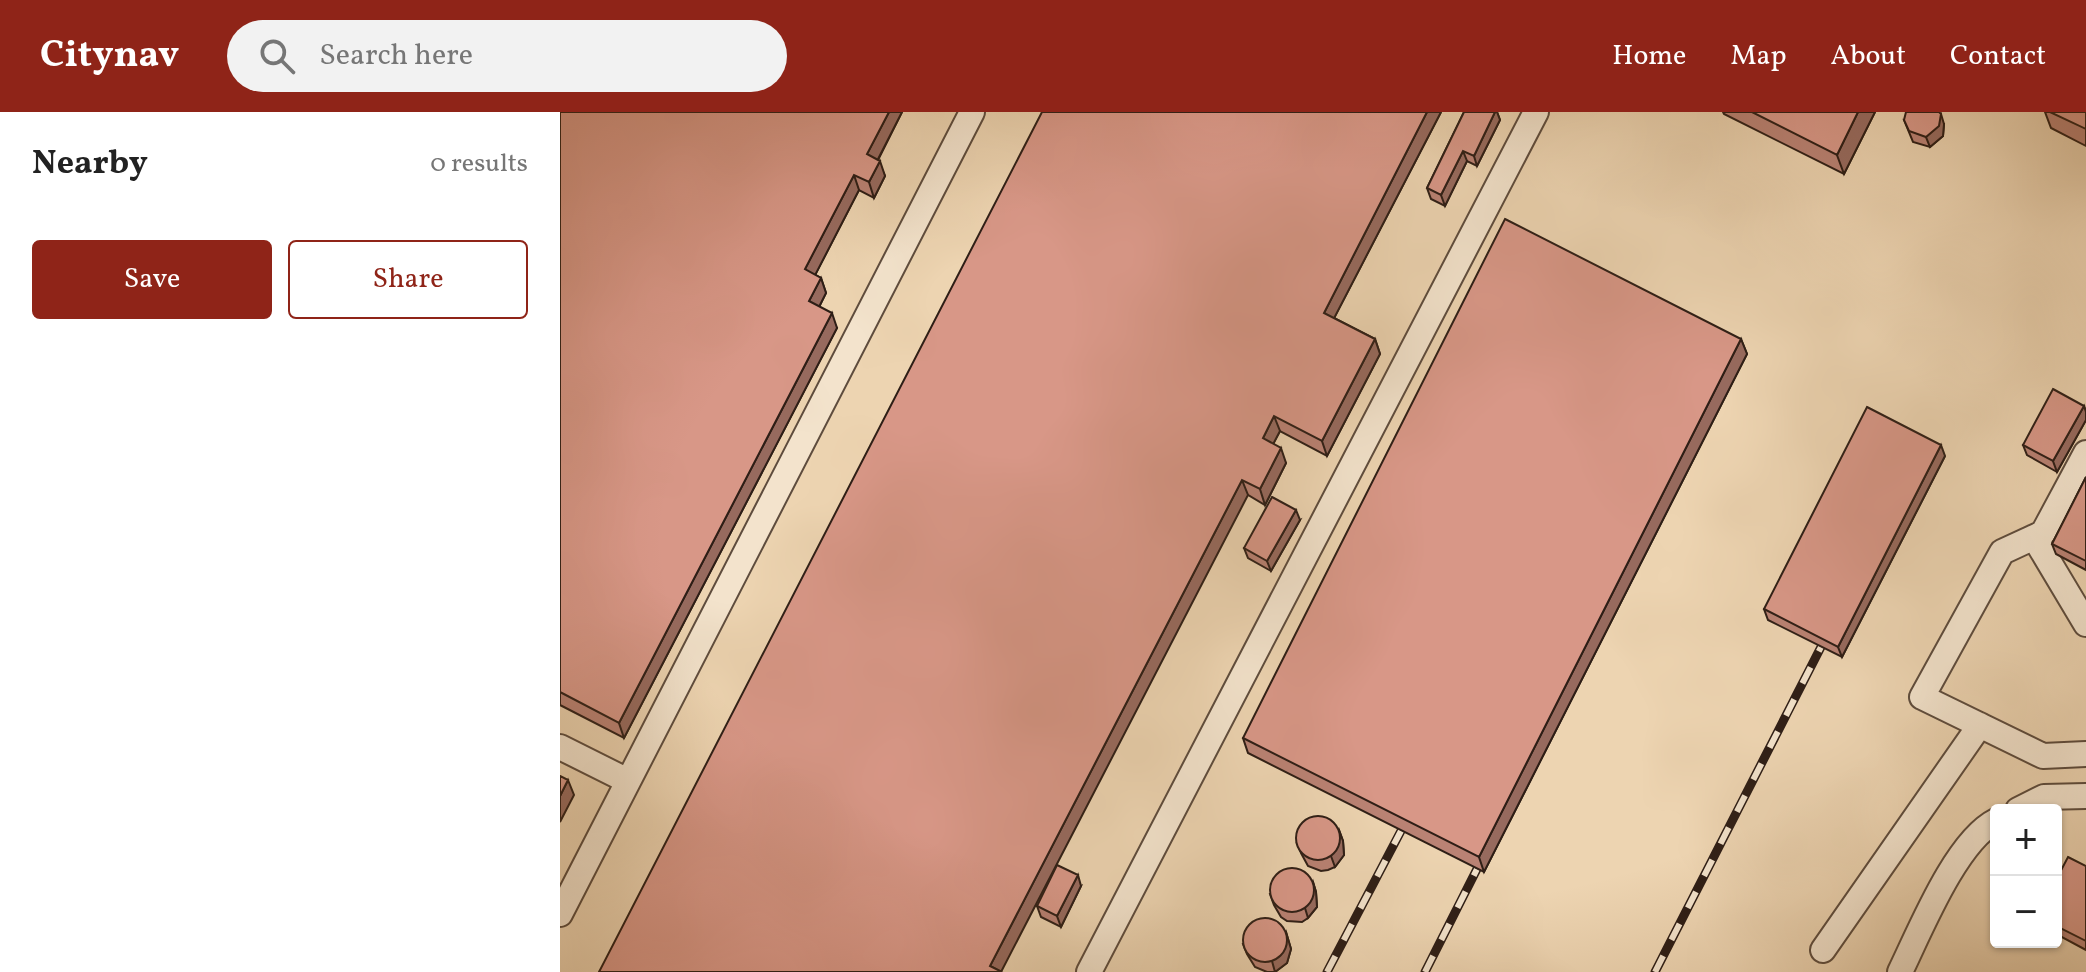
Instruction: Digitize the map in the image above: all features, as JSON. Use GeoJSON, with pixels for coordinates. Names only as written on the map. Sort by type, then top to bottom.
{"type":"FeatureCollection","features":[{"type":"Feature","properties":{"kind":"street"},"geometry":{"type":"LineString","coordinates":[[560,914],[972,112]]}},
{"type":"Feature","properties":{"kind":"street"},"geometry":{"type":"LineString","coordinates":[[1089,972],[1536,112]]}},
{"type":"Feature","properties":{"kind":"street"},"geometry":{"type":"LineString","coordinates":[[2086,453],[2043,533],[2002,552],[1922,697],[2043,756],[2086,754]]}},
{"type":"Feature","properties":{"kind":"street"},"geometry":{"type":"LineString","coordinates":[[2034,537],[2086,624]]}},
{"type":"Feature","properties":{"kind":"street"},"geometry":{"type":"LineString","coordinates":[[1823,950],[1980,725]]}},
{"type":"Feature","properties":{"kind":"street"},"geometry":{"type":"LineString","coordinates":[[560,747],[628,781]]}},
{"type":"Feature","properties":{"kind":"street"},"geometry":{"type":"LineString","coordinates":[[2030,804],[2044,797],[2086,796]]}},
{"type":"Feature","properties":{"kind":"street"},"geometry":{"type":"LineString","coordinates":[[1900,972],[1947,877],[1984,827],[1990,824]]}},
{"type":"Feature","properties":{"kind":"building"},"geometry":{"type":"Polygon","coordinates":[[[560,112],[889,112],[867,154],[880,161],[869,182],[854,175],[805,269],[821,278],[809,301],[832,313],[619,723],[560,692],[560,112]]]}},
{"type":"Feature","properties":{"kind":"building"},"geometry":{"type":"Polygon","coordinates":[[[1042,112],[1427,112],[1324,313],[1375,339],[1322,441],[1274,416],[1263,438],[1281,448],[1260,489],[1242,480],[990,966],[1002,972],[599,972],[1042,112]]]}},
{"type":"Feature","properties":{"kind":"building"},"geometry":{"type":"Polygon","coordinates":[[[1464,112],[1495,112],[1474,156],[1463,151],[1441,195],[1427,188],[1464,112]]]}},
{"type":"Feature","properties":{"kind":"building"},"geometry":{"type":"Polygon","coordinates":[[[1752,112],[1858,112],[1837,155],[1752,112]]]}},
{"type":"Feature","properties":{"kind":"building"},"geometry":{"type":"Polygon","coordinates":[[[1906,112],[1939,112],[1939,126],[1926,137],[1909,131],[1904,120],[1906,112]]]}},
{"type":"Feature","properties":{"kind":"building"},"geometry":{"type":"Polygon","coordinates":[[[2050,112],[2086,112],[2086,129],[2050,112]]]}},
{"type":"Feature","properties":{"kind":"building"},"geometry":{"type":"Polygon","coordinates":[[[1505,219],[1741,339],[1479,857],[1243,738],[1505,219]]]}},
{"type":"Feature","properties":{"kind":"building"},"geometry":{"type":"Polygon","coordinates":[[[2053,389],[2084,406],[2053,461],[2023,445],[2053,389]]]}},
{"type":"Feature","properties":{"kind":"building"},"geometry":{"type":"Polygon","coordinates":[[[1867,407],[1941,445],[1838,647],[1764,609],[1867,407]]]}},
{"type":"Feature","properties":{"kind":"building"},"geometry":{"type":"Polygon","coordinates":[[[2086,477],[2086,561],[2052,544],[2086,477]]]}},
{"type":"Feature","properties":{"kind":"building"},"geometry":{"type":"Polygon","coordinates":[[[1272,497],[1296,510],[1267,561],[1244,548],[1272,497]]]}},
{"type":"Feature","properties":{"kind":"building"},"geometry":{"type":"Polygon","coordinates":[[[560,776],[568,780],[560,796],[560,776]]]}},
{"type":"Feature","properties":{"kind":"building"},"geometry":{"type":"Polygon","coordinates":[[[1318,816],[1333,823],[1340,838],[1333,853],[1318,860],[1303,853],[1296,838],[1303,823],[1318,816]]]}},
{"type":"Feature","properties":{"kind":"building"},"geometry":{"type":"Polygon","coordinates":[[[2068,857],[2086,866],[2086,941],[2062,929],[2062,868],[2068,857]]]}},
{"type":"Feature","properties":{"kind":"building"},"geometry":{"type":"Polygon","coordinates":[[[1057,865],[1078,875],[1057,916],[1037,906],[1057,865]]]}},
{"type":"Feature","properties":{"kind":"building"},"geometry":{"type":"Polygon","coordinates":[[[1292,868],[1307,875],[1314,890],[1307,905],[1292,912],[1277,905],[1270,890],[1277,875],[1292,868]]]}},
{"type":"Feature","properties":{"kind":"building"},"geometry":{"type":"Polygon","coordinates":[[[1265,918],[1280,925],[1287,940],[1280,955],[1265,962],[1250,955],[1243,940],[1250,925],[1265,918]]]}},
{"type":"Feature","properties":{"kind":"railway"},"geometry":{"type":"LineString","coordinates":[[1655,972],[1821,647]]}},
{"type":"Feature","properties":{"kind":"railway"},"geometry":{"type":"LineString","coordinates":[[1327,972],[1402,829]]}},
{"type":"Feature","properties":{"kind":"railway"},"geometry":{"type":"LineString","coordinates":[[1425,972],[1477,869]]}}]}
